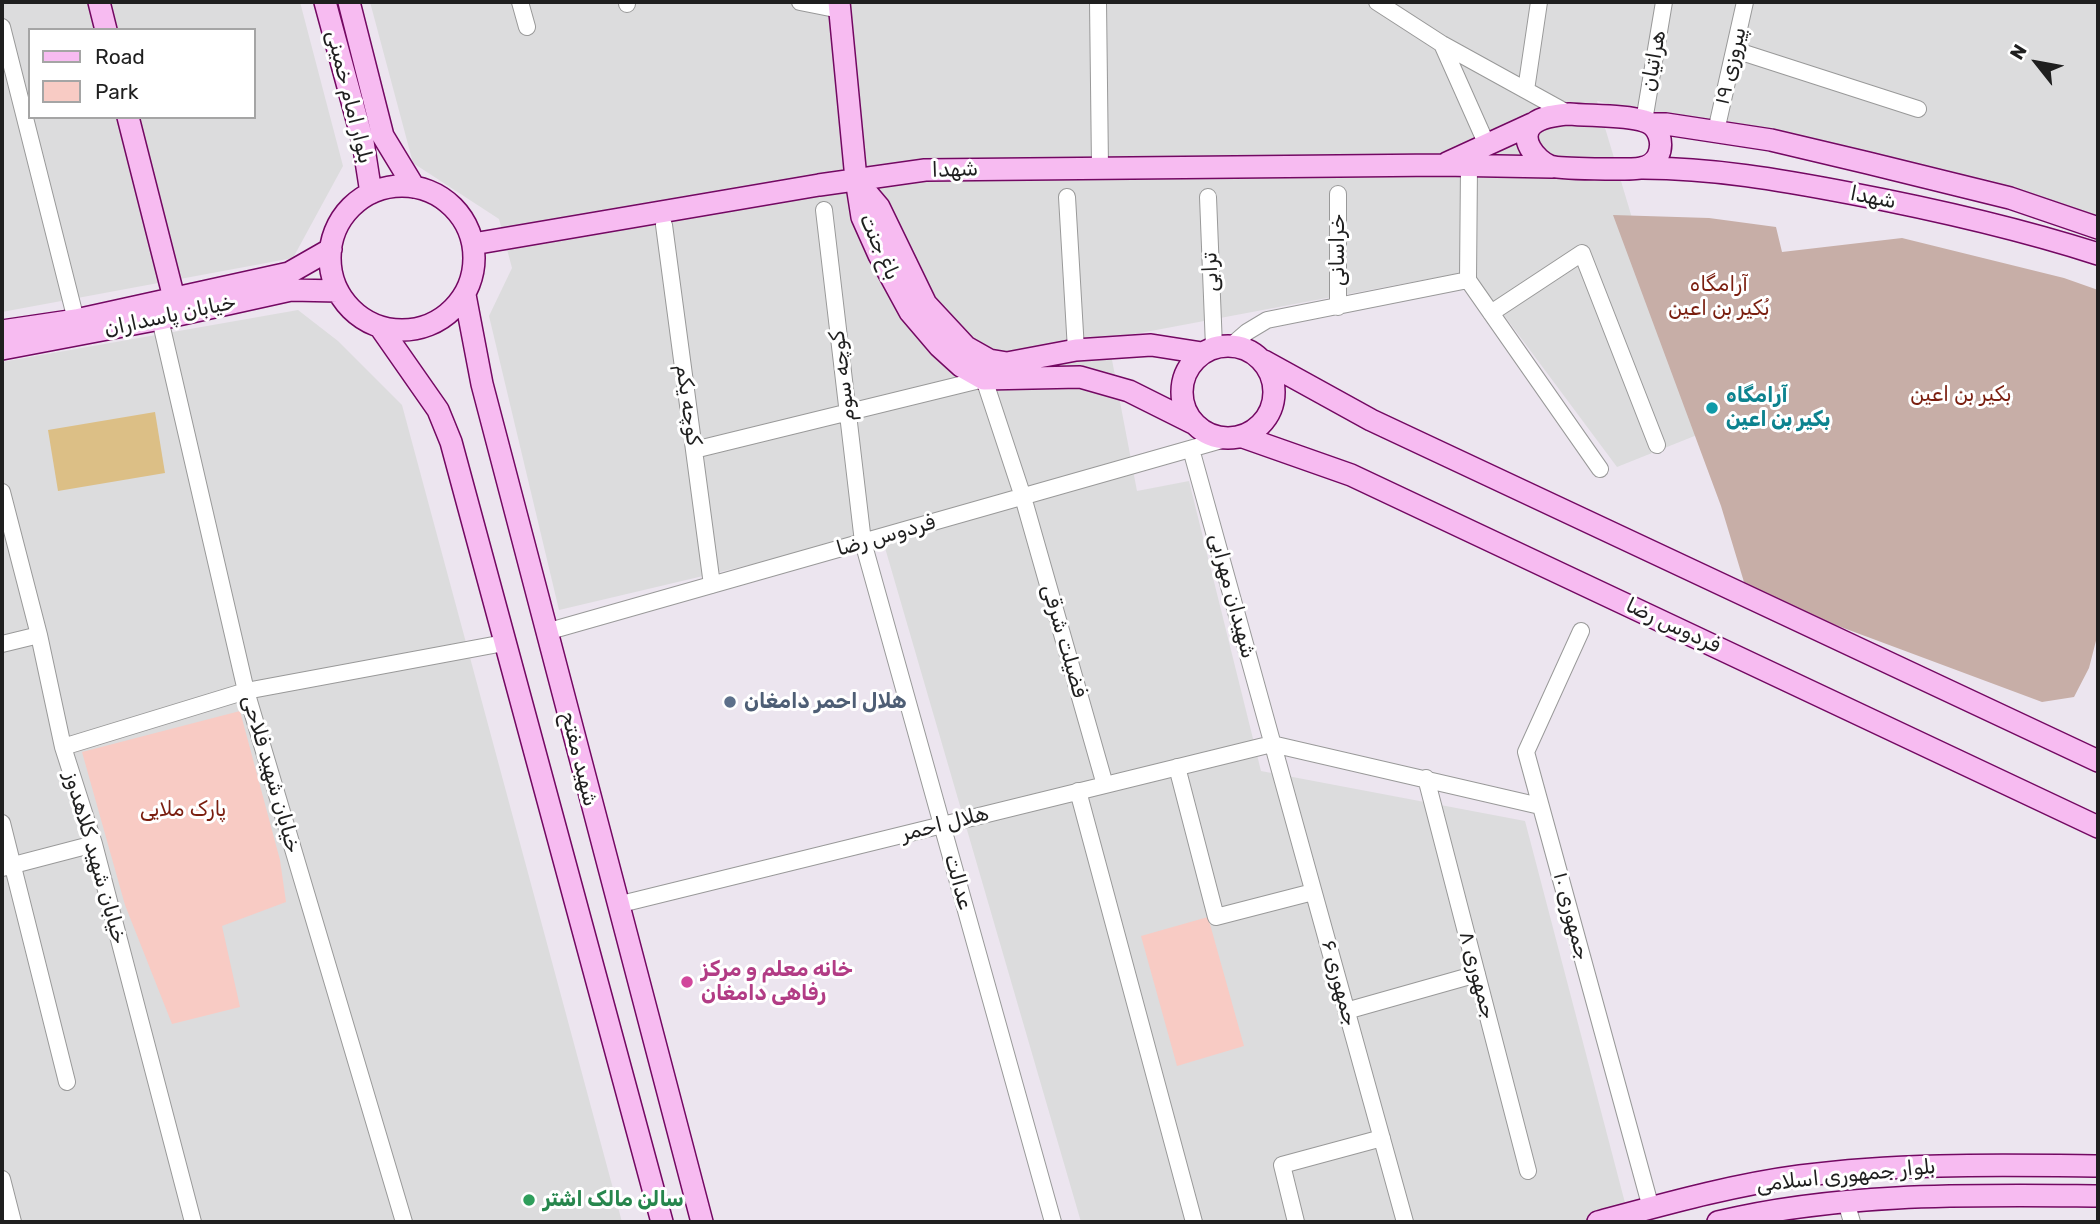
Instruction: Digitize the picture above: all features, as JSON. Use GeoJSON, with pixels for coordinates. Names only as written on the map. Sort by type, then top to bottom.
{"type":"FeatureCollection","features":[{"type":"Feature","properties":{"kind":"street"},"geometry":{"type":"LineString","coordinates":[[99,2],[106,28]]}},
{"type":"Feature","properties":{"kind":"street","name":"بلوار امام خمینی"},"geometry":{"type":"LineString","coordinates":[[325,2],[357,120],[371,193]]}},
{"type":"Feature","properties":{"kind":"street","name":"بلوار امام خمینی"},"geometry":{"type":"LineString","coordinates":[[349,2],[383,136],[414,187]]}},
{"type":"Feature","properties":{"kind":"street"},"geometry":{"type":"LineString","coordinates":[[520,2],[527,27]]}},
{"type":"Feature","properties":{"kind":"street"},"geometry":{"type":"LineString","coordinates":[[800,2],[839,6],[856,179]]}},
{"type":"Feature","properties":{"kind":"street"},"geometry":{"type":"LineString","coordinates":[[1098,2],[1100,167]]}},
{"type":"Feature","properties":{"kind":"street"},"geometry":{"type":"LineString","coordinates":[[1377,2],[1442,44],[1569,114]]}},
{"type":"Feature","properties":{"kind":"street"},"geometry":{"type":"LineString","coordinates":[[1526,90],[1539,2]]}},
{"type":"Feature","properties":{"kind":"street","name":"هراتیان"},"geometry":{"type":"LineString","coordinates":[[1647,122],[1664,2]]}},
{"type":"Feature","properties":{"kind":"street","name":"پیروزی ۱۹"},"geometry":{"type":"LineString","coordinates":[[1716,131],[1745,2]]}},
{"type":"Feature","properties":{"kind":"street"},"geometry":{"type":"LineString","coordinates":[[2,27],[76,320]]}},
{"type":"Feature","properties":{"kind":"street"},"geometry":{"type":"LineString","coordinates":[[1442,44],[1488,145]]}},
{"type":"Feature","properties":{"kind":"street"},"geometry":{"type":"LineString","coordinates":[[1735,50],[1918,109]]}},
{"type":"Feature","properties":{"kind":"street","name":"شهدا"},"geometry":{"type":"LineString","coordinates":[[1442,165],[1532,124],[1555,115],[1569,114],[1666,124],[1771,140],[2010,198],[2098,228]]}},
{"type":"Feature","properties":{"kind":"street"},"geometry":{"type":"LineString","coordinates":[[357,120],[363,126],[370,127],[378,118]]}},
{"type":"Feature","properties":{"kind":"street"},"geometry":{"type":"LineString","coordinates":[[129,119],[174,299]]}},
{"type":"Feature","properties":{"kind":"street"},"geometry":{"type":"LineString","coordinates":[[1643,168],[1650,165],[1660,153],[1660,137],[1647,122]]}},
{"type":"Feature","properties":{"kind":"street"},"geometry":{"type":"LineString","coordinates":[[1532,124],[1528,136],[1530,148],[1539,160],[1552,167]]}},
{"type":"Feature","properties":{"kind":"street","name":"شهدا"},"geometry":{"type":"LineString","coordinates":[[473,244],[856,179],[925,170],[1442,165],[1643,168],[1792,182],[1975,219],[2098,254]]}},
{"type":"Feature","properties":{"kind":"street"},"geometry":{"type":"LineString","coordinates":[[1469,166],[1468,280],[1600,469]]}},
{"type":"Feature","properties":{"kind":"street","name":"باغ جنت"},"geometry":{"type":"LineString","coordinates":[[856,179],[879,208],[926,304],[966,347],[989,360],[1007,363],[1076,350],[1151,345],[1216,349]]}},
{"type":"Feature","properties":{"kind":"street","name":"باغ جنت"},"geometry":{"type":"LineString","coordinates":[[856,179],[862,216],[910,313],[961,366],[984,379]]}},
{"type":"Feature","properties":{"kind":"street"},"geometry":{"type":"LineString","coordinates":[[392,187],[414,187],[446,200],[459,212],[468,227],[473,244],[473,270],[465,295],[445,316],[419,329],[399,331],[380,327],[356,313],[338,291],[333,278],[331,249],[342,218],[355,204],[371,193],[392,187]]}},
{"type":"Feature","properties":{"kind":"street","name":"خراسانی"},"geometry":{"type":"LineString","coordinates":[[1338,194],[1338,307]]}},
{"type":"Feature","properties":{"kind":"street"},"geometry":{"type":"LineString","coordinates":[[1067,197],[1076,350]]}},
{"type":"Feature","properties":{"kind":"street","name":"ترابی"},"geometry":{"type":"LineString","coordinates":[[1208,197],[1216,349]]}},
{"type":"Feature","properties":{"kind":"street","name":"کوچه سوم"},"geometry":{"type":"LineString","coordinates":[[824,210],[863,542]]}},
{"type":"Feature","properties":{"kind":"street","name":"کوچه یکم"},"geometry":{"type":"LineString","coordinates":[[664,225],[712,585]]}},
{"type":"Feature","properties":{"kind":"street","name":"خیابان پاسداران"},"geometry":{"type":"LineString","coordinates":[[2,331],[76,320],[289,273],[331,249]]}},
{"type":"Feature","properties":{"kind":"street"},"geometry":{"type":"LineString","coordinates":[[1491,313],[1582,253],[1657,444]]}},
{"type":"Feature","properties":{"kind":"street"},"geometry":{"type":"LineString","coordinates":[[1193,423],[1185,410],[1181,394],[1191,364],[1268,320],[1468,280]]}},
{"type":"Feature","properties":{"kind":"street","name":"خیابان پاسداران"},"geometry":{"type":"LineString","coordinates":[[2,349],[160,319],[291,290],[338,291]]}},
{"type":"Feature","properties":{"kind":"street","name":"شهید مفتح"},"geometry":{"type":"LineString","coordinates":[[465,295],[482,384],[702,1222]]}},
{"type":"Feature","properties":{"kind":"street","name":"خیابان شهید فلاحی"},"geometry":{"type":"LineString","coordinates":[[160,319],[246,691],[404,1222]]}},
{"type":"Feature","properties":{"kind":"street","name":"شهید مفتح"},"geometry":{"type":"LineString","coordinates":[[380,327],[428,394],[446,425],[662,1222]]}},
{"type":"Feature","properties":{"kind":"street"},"geometry":{"type":"LineString","coordinates":[[1216,349],[1250,350],[1264,361],[1371,420],[2098,761]]}},
{"type":"Feature","properties":{"kind":"street"},"geometry":{"type":"LineString","coordinates":[[694,450],[984,379],[1080,377],[1129,391],[1193,423],[1207,434],[1234,438],[1259,428],[1270,413],[1275,395],[1273,377],[1264,361]]}},
{"type":"Feature","properties":{"kind":"street","name":"فضیلت شرقی"},"geometry":{"type":"LineString","coordinates":[[984,379],[1023,497],[1105,785]]}},
{"type":"Feature","properties":{"kind":"street","name":"فردوس رضا"},"geometry":{"type":"LineString","coordinates":[[546,632],[1234,438],[1351,475],[2098,827]]}},
{"type":"Feature","properties":{"kind":"street","name":"شهیدان مهرابی"},"geometry":{"type":"LineString","coordinates":[[1191,449],[1272,744]]}},
{"type":"Feature","properties":{"kind":"street","name":"خیابان شهید کلاهدوز"},"geometry":{"type":"LineString","coordinates":[[2,492],[39,635],[63,747],[94,844],[193,1222]]}},
{"type":"Feature","properties":{"kind":"street","name":"عدالت"},"geometry":{"type":"LineString","coordinates":[[863,542],[1053,1222]]}},
{"type":"Feature","properties":{"kind":"street","name":"جمهوری ۱۰"},"geometry":{"type":"LineString","coordinates":[[1581,631],[1526,752],[1651,1208]]}},
{"type":"Feature","properties":{"kind":"street"},"geometry":{"type":"LineString","coordinates":[[2,644],[39,635]]}},
{"type":"Feature","properties":{"kind":"street"},"geometry":{"type":"LineString","coordinates":[[63,747],[246,691],[505,643]]}},
{"type":"Feature","properties":{"kind":"street"},"geometry":{"type":"LineString","coordinates":[[1272,744],[1540,806]]}},
{"type":"Feature","properties":{"kind":"street","name":"هلال احمر"},"geometry":{"type":"LineString","coordinates":[[617,905],[1272,744]]}},
{"type":"Feature","properties":{"kind":"street","name":"جمهوری ۶"},"geometry":{"type":"LineString","coordinates":[[1272,744],[1405,1222]]}},
{"type":"Feature","properties":{"kind":"street"},"geometry":{"type":"LineString","coordinates":[[1177,767],[1216,917],[1313,892]]}},
{"type":"Feature","properties":{"kind":"street","name":"جمهوری ۸"},"geometry":{"type":"LineString","coordinates":[[1426,778],[1528,1171]]}},
{"type":"Feature","properties":{"kind":"street"},"geometry":{"type":"LineString","coordinates":[[1078,791],[1194,1222]]}},
{"type":"Feature","properties":{"kind":"street"},"geometry":{"type":"LineString","coordinates":[[2,823],[7,867],[67,1082]]}},
{"type":"Feature","properties":{"kind":"street"},"geometry":{"type":"LineString","coordinates":[[7,867],[94,844]]}},
{"type":"Feature","properties":{"kind":"street"},"geometry":{"type":"LineString","coordinates":[[1346,1011],[1477,974]]}},
{"type":"Feature","properties":{"kind":"street"},"geometry":{"type":"LineString","coordinates":[[1296,1222],[1282,1165],[1381,1138]]}},
{"type":"Feature","properties":{"kind":"street","name":"بلوار جمهوری اسلامی"},"geometry":{"type":"LineString","coordinates":[[1598,1222],[1736,1188],[1800,1176],[1921,1166],[2098,1166]]}},
{"type":"Feature","properties":{"kind":"street"},"geometry":{"type":"LineString","coordinates":[[1844,1172],[1849,1212]]}},
{"type":"Feature","properties":{"kind":"street"},"geometry":{"type":"LineString","coordinates":[[2,1179],[13,1222]]}},
{"type":"Feature","properties":{"kind":"street","name":"بلوار جمهوری اسلامی"},"geometry":{"type":"LineString","coordinates":[[1718,1222],[1849,1212],[1928,1196],[2098,1196]]}},
{"type":"Feature","properties":{"kind":"shaded area"},"geometry":{"type":"Polygon","coordinates":[[[2,2],[300,2],[343,166],[293,258],[2,312],[2,2]]]}},
{"type":"Feature","properties":{"kind":"shaded area"},"geometry":{"type":"Polygon","coordinates":[[[370,2],[2098,2],[2098,237],[2023,206],[1597,101],[1697,435],[1617,467],[1471,271],[1108,339],[1137,491],[1189,481],[1261,771],[1525,821],[1630,1222],[1081,1222],[881,534],[559,610],[489,316],[512,268],[499,219],[413,163],[370,2]]]}},
{"type":"Feature","properties":{"kind":"shaded area"},"geometry":{"type":"Polygon","coordinates":[[[298,310],[338,341],[402,405],[622,1222],[2,1222],[2,362],[298,310]]]}},
{"type":"Feature","properties":{"kind":"shaded area"},"geometry":{"type":"Polygon","coordinates":[[[155,412],[165,473],[58,491],[48,430],[155,412]]]}},
{"type":"Feature","properties":{"kind":"green space","name":"بکیر بن اعین"},"geometry":{"type":"Polygon","coordinates":[[[1613,215],[1709,218],[1776,227],[1782,252],[1902,238],[2064,278],[2098,290],[2098,633],[2089,668],[2074,697],[2042,702],[1747,592],[1721,506],[1613,215]]]}},
{"type":"Feature","properties":{"kind":"green space","name":"پارک ملایی"},"geometry":{"type":"Polygon","coordinates":[[[240,711],[280,860],[286,902],[222,926],[240,1007],[172,1024],[125,905],[82,752],[240,711]]]}},
{"type":"Feature","properties":{"kind":"green space"},"geometry":{"type":"Polygon","coordinates":[[[1208,917],[1244,1046],[1177,1066],[1141,936],[1208,917]]]}},
{"type":"Feature","properties":{"kind":"place","name":"آرامگاه بکیر بن اعین"},"geometry":{"type":"Point","coordinates":[1712,408]}},
{"type":"Feature","properties":{"kind":"place","name":"هلال احمر دامغان"},"geometry":{"type":"Point","coordinates":[730,702]}},
{"type":"Feature","properties":{"kind":"place","name":"خانه معلم و مرکز رفاهی دامغان"},"geometry":{"type":"Point","coordinates":[687,982]}},
{"type":"Feature","properties":{"kind":"place","name":"سالن مالک اشتر"},"geometry":{"type":"Point","coordinates":[529,1200]}},
{"type":"Feature","properties":{"kind":"park label","name":"آرامگاه بُکیر بن اعین"},"geometry":{"type":"Point","coordinates":[1719,297]}}]}
